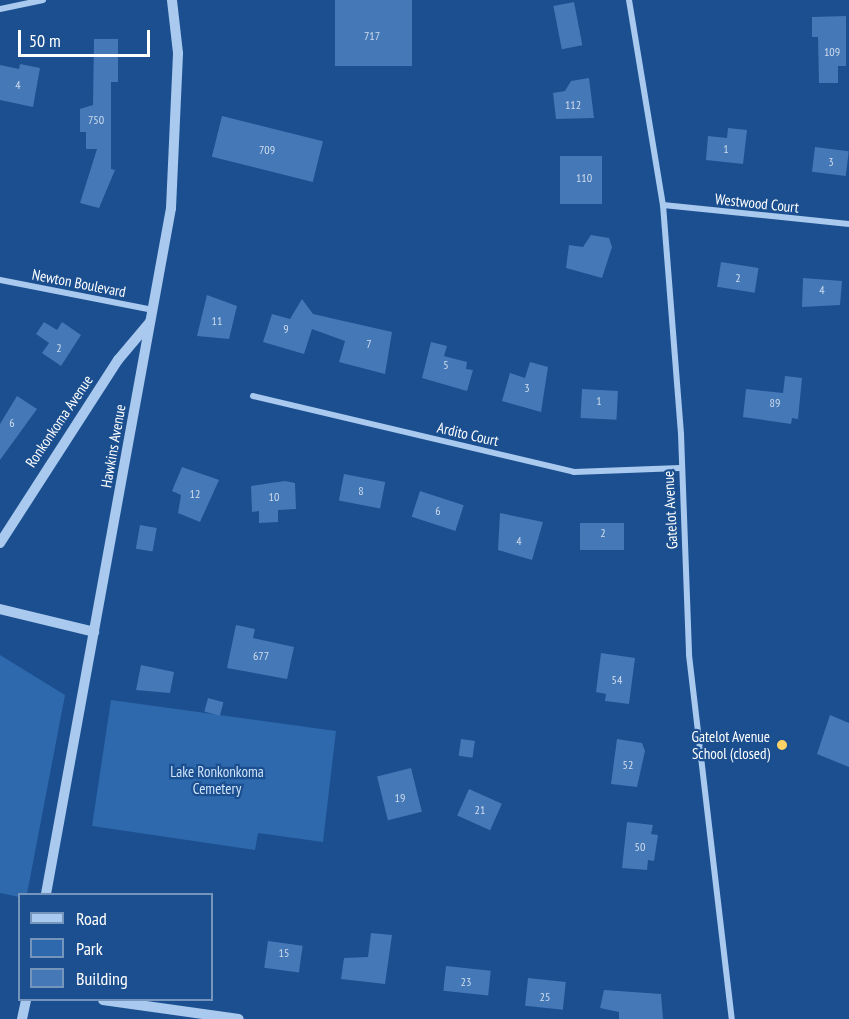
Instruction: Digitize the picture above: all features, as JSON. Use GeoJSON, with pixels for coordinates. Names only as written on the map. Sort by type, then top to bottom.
{"type":"FeatureCollection","features":[{"type":"Feature","properties":{"kind":"street"},"geometry":{"type":"LineString","coordinates":[[0,9],[43,0]]}},
{"type":"Feature","properties":{"kind":"street","name":"Hawkins Avenue"},"geometry":{"type":"LineString","coordinates":[[46,893],[171,208],[178,53],[172,0]]}},
{"type":"Feature","properties":{"kind":"street","name":"Gatelot Avenue"},"geometry":{"type":"LineString","coordinates":[[629,0],[663,206],[680,468],[689,655],[732,1019]]}},
{"type":"Feature","properties":{"kind":"street","name":"Westwood Court"},"geometry":{"type":"LineString","coordinates":[[663,206],[849,224]]}},
{"type":"Feature","properties":{"kind":"street","name":"Newton Boulevard"},"geometry":{"type":"LineString","coordinates":[[0,279],[153,309]]}},
{"type":"Feature","properties":{"kind":"street","name":"Ronkonkoma Avenue"},"geometry":{"type":"LineString","coordinates":[[0,543],[118,360],[150,322]]}},
{"type":"Feature","properties":{"kind":"street","name":"Ardito Court"},"geometry":{"type":"LineString","coordinates":[[254,396],[574,472],[680,468]]}},
{"type":"Feature","properties":{"kind":"street"},"geometry":{"type":"LineString","coordinates":[[0,609],[94,632]]}},
{"type":"Feature","properties":{"kind":"street"},"geometry":{"type":"LineString","coordinates":[[22,1019],[26,1001]]}},
{"type":"Feature","properties":{"kind":"street"},"geometry":{"type":"LineString","coordinates":[[117,1001],[239,1019]]}},
{"type":"Feature","properties":{"kind":"green space"},"geometry":{"type":"Polygon","coordinates":[[[0,655],[65,695],[27,893],[18,893],[18,897],[0,893],[0,655]]]}},
{"type":"Feature","properties":{"kind":"green space","name":"Lake Ronkonkoma Cemetery"},"geometry":{"type":"Polygon","coordinates":[[[111,700],[336,731],[323,842],[258,833],[255,850],[92,826],[111,700]]]}},
{"type":"Feature","properties":{"kind":"building"},"geometry":{"type":"Polygon","coordinates":[[[335,0],[412,0],[412,66],[335,66],[335,0]]]}},
{"type":"Feature","properties":{"kind":"building"},"geometry":{"type":"Polygon","coordinates":[[[574,2],[582,45],[562,49],[553,6],[574,2]]]}},
{"type":"Feature","properties":{"kind":"building"},"geometry":{"type":"Polygon","coordinates":[[[846,16],[846,66],[838,66],[838,83],[819,83],[818,37],[812,37],[812,17],[846,16]]]}},
{"type":"Feature","properties":{"kind":"building"},"geometry":{"type":"Polygon","coordinates":[[[94,39],[118,39],[118,82],[111,82],[111,169],[115,170],[99,208],[80,203],[97,149],[86,149],[86,132],[80,132],[80,109],[93,105],[94,39]]]}},
{"type":"Feature","properties":{"kind":"building"},"geometry":{"type":"Polygon","coordinates":[[[20,64],[40,68],[33,107],[0,100],[0,65],[19,69],[20,64]]]}},
{"type":"Feature","properties":{"kind":"building"},"geometry":{"type":"Polygon","coordinates":[[[589,78],[594,118],[556,119],[553,93],[565,91],[571,81],[589,78]]]}},
{"type":"Feature","properties":{"kind":"building"},"geometry":{"type":"Polygon","coordinates":[[[222,116],[323,141],[313,182],[212,157],[222,116]]]}},
{"type":"Feature","properties":{"kind":"building"},"geometry":{"type":"Polygon","coordinates":[[[728,128],[747,130],[743,164],[706,160],[708,136],[727,138],[728,128]]]}},
{"type":"Feature","properties":{"kind":"building"},"geometry":{"type":"Polygon","coordinates":[[[815,147],[849,151],[846,176],[812,172],[815,147]]]}},
{"type":"Feature","properties":{"kind":"building"},"geometry":{"type":"Polygon","coordinates":[[[560,156],[602,156],[602,204],[560,204],[560,156]]]}},
{"type":"Feature","properties":{"kind":"building"},"geometry":{"type":"Polygon","coordinates":[[[591,235],[609,238],[612,247],[602,278],[566,268],[569,245],[583,247],[591,235]]]}},
{"type":"Feature","properties":{"kind":"building"},"geometry":{"type":"Polygon","coordinates":[[[721,262],[759,268],[755,293],[717,287],[721,262]]]}},
{"type":"Feature","properties":{"kind":"building"},"geometry":{"type":"Polygon","coordinates":[[[803,278],[842,281],[840,305],[802,307],[803,278]]]}},
{"type":"Feature","properties":{"kind":"building"},"geometry":{"type":"Polygon","coordinates":[[[207,295],[237,306],[229,339],[197,336],[207,295]]]}},
{"type":"Feature","properties":{"kind":"building"},"geometry":{"type":"Polygon","coordinates":[[[302,299],[313,314],[392,332],[385,374],[339,362],[345,341],[312,329],[304,354],[263,342],[272,314],[290,319],[302,299]]]}},
{"type":"Feature","properties":{"kind":"building"},"geometry":{"type":"Polygon","coordinates":[[[44,322],[57,330],[62,322],[81,335],[61,366],[42,353],[49,343],[36,334],[44,322]]]}},
{"type":"Feature","properties":{"kind":"building"},"geometry":{"type":"Polygon","coordinates":[[[431,342],[447,346],[444,356],[467,362],[466,369],[473,370],[467,391],[422,378],[431,342]]]}},
{"type":"Feature","properties":{"kind":"building"},"geometry":{"type":"Polygon","coordinates":[[[530,362],[548,367],[541,412],[502,401],[510,373],[525,378],[530,362]]]}},
{"type":"Feature","properties":{"kind":"building"},"geometry":{"type":"Polygon","coordinates":[[[785,376],[802,378],[798,419],[792,418],[791,424],[743,417],[746,389],[783,393],[785,376]]]}},
{"type":"Feature","properties":{"kind":"building"},"geometry":{"type":"Polygon","coordinates":[[[582,389],[618,391],[616,420],[580,418],[582,389]]]}},
{"type":"Feature","properties":{"kind":"building"},"geometry":{"type":"Polygon","coordinates":[[[17,396],[37,409],[0,460],[0,424],[17,396]]]}},
{"type":"Feature","properties":{"kind":"building"},"geometry":{"type":"Polygon","coordinates":[[[182,467],[219,480],[200,522],[178,513],[181,495],[172,491],[182,467]]]}},
{"type":"Feature","properties":{"kind":"building"},"geometry":{"type":"Polygon","coordinates":[[[344,474],[385,482],[380,509],[339,501],[344,474]]]}},
{"type":"Feature","properties":{"kind":"building"},"geometry":{"type":"Polygon","coordinates":[[[285,481],[295,483],[296,509],[278,510],[278,522],[259,523],[259,511],[252,512],[251,486],[285,481]]]}},
{"type":"Feature","properties":{"kind":"building"},"geometry":{"type":"Polygon","coordinates":[[[420,491],[464,505],[455,531],[412,517],[420,491]]]}},
{"type":"Feature","properties":{"kind":"building"},"geometry":{"type":"Polygon","coordinates":[[[500,513],[543,522],[532,560],[498,550],[500,513]]]}},
{"type":"Feature","properties":{"kind":"building"},"geometry":{"type":"Polygon","coordinates":[[[580,523],[624,523],[624,550],[580,550],[580,523]]]}},
{"type":"Feature","properties":{"kind":"building"},"geometry":{"type":"Polygon","coordinates":[[[140,525],[157,528],[153,552],[136,549],[140,525]]]}},
{"type":"Feature","properties":{"kind":"building"},"geometry":{"type":"Polygon","coordinates":[[[236,625],[255,629],[253,638],[294,647],[287,679],[227,668],[236,625]]]}},
{"type":"Feature","properties":{"kind":"building"},"geometry":{"type":"Polygon","coordinates":[[[601,653],[635,658],[629,704],[605,701],[606,694],[596,692],[601,653]]]}},
{"type":"Feature","properties":{"kind":"building"},"geometry":{"type":"Polygon","coordinates":[[[141,665],[174,672],[170,693],[136,690],[141,665]]]}},
{"type":"Feature","properties":{"kind":"building"},"geometry":{"type":"Polygon","coordinates":[[[208,698],[223,702],[220,716],[204,712],[208,698]]]}},
{"type":"Feature","properties":{"kind":"building"},"geometry":{"type":"Polygon","coordinates":[[[830,715],[849,723],[849,767],[817,754],[830,715]]]}},
{"type":"Feature","properties":{"kind":"building"},"geometry":{"type":"Polygon","coordinates":[[[461,739],[475,741],[472,758],[459,756],[461,739]]]}},
{"type":"Feature","properties":{"kind":"building"},"geometry":{"type":"Polygon","coordinates":[[[617,739],[642,743],[645,751],[637,787],[611,784],[617,739]]]}},
{"type":"Feature","properties":{"kind":"building"},"geometry":{"type":"Polygon","coordinates":[[[411,768],[422,812],[388,820],[377,776],[411,768]]]}},
{"type":"Feature","properties":{"kind":"building"},"geometry":{"type":"Polygon","coordinates":[[[469,789],[502,804],[490,830],[457,815],[469,789]]]}},
{"type":"Feature","properties":{"kind":"building"},"geometry":{"type":"Polygon","coordinates":[[[627,822],[653,825],[651,834],[658,835],[654,861],[648,860],[647,870],[622,868],[627,822]]]}},
{"type":"Feature","properties":{"kind":"building"},"geometry":{"type":"Polygon","coordinates":[[[371,933],[392,935],[385,984],[341,979],[344,958],[368,957],[371,933]]]}},
{"type":"Feature","properties":{"kind":"building"},"geometry":{"type":"Polygon","coordinates":[[[268,941],[303,946],[299,973],[264,968],[268,941]]]}},
{"type":"Feature","properties":{"kind":"building"},"geometry":{"type":"Polygon","coordinates":[[[446,966],[491,971],[488,996],[443,991],[446,966]]]}},
{"type":"Feature","properties":{"kind":"building"},"geometry":{"type":"Polygon","coordinates":[[[528,978],[566,982],[563,1010],[525,1006],[528,978]]]}},
{"type":"Feature","properties":{"kind":"building"},"geometry":{"type":"Polygon","coordinates":[[[604,990],[661,994],[663,1019],[619,1019],[619,1012],[600,1008],[604,990]]]}},
{"type":"Feature","properties":{"kind":"place","name":"Gatelot Avenue School (closed)"},"geometry":{"type":"Point","coordinates":[782,745]}}]}
